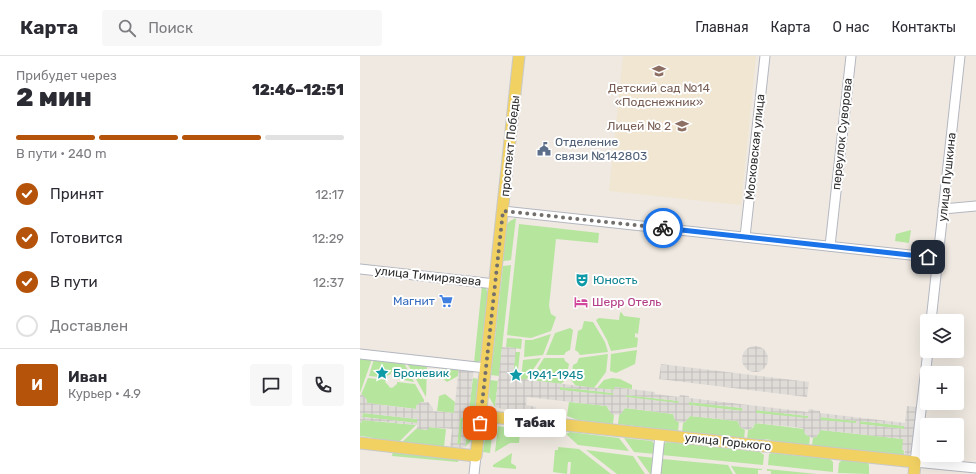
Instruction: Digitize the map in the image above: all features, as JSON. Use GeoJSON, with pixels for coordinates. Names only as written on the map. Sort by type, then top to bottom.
{"type":"FeatureCollection","features":[{"type":"Feature","properties":{"kind":"main road","name":"проспект Победы"},"geometry":{"type":"LineString","coordinates":[[476,456],[481,416],[482,368],[495,284],[519,56]]}},
{"type":"Feature","properties":{"kind":"main road","name":"улица Горького"},"geometry":{"type":"LineString","coordinates":[[481,416],[915,462]]}},
{"type":"Feature","properties":{"kind":"main road"},"geometry":{"type":"LineString","coordinates":[[360,443],[476,456]]}},
{"type":"Feature","properties":{"kind":"main road"},"geometry":{"type":"LineString","coordinates":[[914,474],[915,462]]}},
{"type":"Feature","properties":{"kind":"street","name":"Московская улица"},"geometry":{"type":"LineString","coordinates":[[745,237],[765,56]]}},
{"type":"Feature","properties":{"kind":"street","name":"переулок Суворова"},"geometry":{"type":"LineString","coordinates":[[830,246],[850,56]]}},
{"type":"Feature","properties":{"kind":"street","name":"улица Пушкина"},"geometry":{"type":"LineString","coordinates":[[932,314],[960,56]]}},
{"type":"Feature","properties":{"kind":"street"},"geometry":{"type":"LineString","coordinates":[[943,209],[976,206]]}},
{"type":"Feature","properties":{"kind":"street"},"geometry":{"type":"LineString","coordinates":[[503,211],[938,258]]}},
{"type":"Feature","properties":{"kind":"street","name":"улица Тимирязева"},"geometry":{"type":"LineString","coordinates":[[360,269],[495,284]]}},
{"type":"Feature","properties":{"kind":"street"},"geometry":{"type":"LineString","coordinates":[[360,354],[482,368]]}},
{"type":"Feature","properties":{"kind":"street"},"geometry":{"type":"LineString","coordinates":[[915,462],[927,358]]}},
{"type":"Feature","properties":{"kind":"street"},"geometry":{"type":"LineString","coordinates":[[656,474],[660,435]]}},
{"type":"Feature","properties":{"kind":"street","name":"проспект Победы"},"geometry":{"type":"LineString","coordinates":[[474,474],[476,456]]}},
{"type":"Feature","properties":{"kind":"street","name":"улица Горького"},"geometry":{"type":"LineString","coordinates":[[915,462],[976,468]]}},
{"type":"Feature","properties":{"kind":"shaded area","name":"Лицей № 2"},"geometry":{"type":"Polygon","coordinates":[[[623,56],[756,56],[741,205],[609,191],[623,56]]]}},
{"type":"Feature","properties":{"kind":"shaded area"},"geometry":{"type":"Polygon","coordinates":[[[755,346],[764,350],[768,359],[764,368],[755,372],[746,368],[742,359],[746,350],[755,346]]]}},
{"type":"Feature","properties":{"kind":"shaded area"},"geometry":{"type":"Polygon","coordinates":[[[502,347],[516,348],[513,378],[614,390],[614,387],[655,392],[655,394],[679,397],[680,395],[689,396],[689,398],[808,412],[809,409],[820,411],[820,413],[905,423],[907,406],[917,407],[913,449],[910,454],[904,456],[905,450],[902,450],[903,439],[821,430],[816,437],[812,438],[805,434],[803,428],[756,423],[751,429],[746,430],[740,427],[738,421],[690,416],[685,422],[680,423],[675,420],[673,414],[625,408],[621,414],[616,415],[611,414],[607,406],[527,397],[526,405],[536,407],[535,413],[495,407],[502,347]],[[560,387],[560,390],[613,395],[613,393],[560,387]],[[626,395],[626,397],[679,403],[678,401],[626,395]],[[689,402],[689,405],[742,411],[742,408],[689,402]],[[756,410],[756,413],[808,418],[808,416],[756,410]],[[821,417],[820,420],[856,423],[856,421],[821,417]],[[860,421],[860,424],[904,429],[904,426],[860,421]]]}},
{"type":"Feature","properties":{"kind":"shaded area"},"geometry":{"type":"Polygon","coordinates":[[[661,364],[809,382],[807,397],[659,379],[661,364]]]}},
{"type":"Feature","properties":{"kind":"shaded area"},"geometry":{"type":"Polygon","coordinates":[[[459,365],[474,367],[465,447],[459,449],[450,448],[452,429],[429,427],[428,430],[417,429],[417,425],[362,420],[362,423],[360,422],[360,395],[363,395],[367,400],[367,403],[416,409],[416,406],[421,402],[428,402],[433,408],[433,411],[454,413],[459,365]],[[363,413],[362,417],[417,423],[417,419],[363,413]],[[460,418],[457,444],[460,444],[463,418],[460,418]]]}},
{"type":"Feature","properties":{"kind":"green space"},"geometry":{"type":"Polygon","coordinates":[[[516,218],[511,260],[503,261],[507,224],[516,218]]]}},
{"type":"Feature","properties":{"kind":"green space"},"geometry":{"type":"Polygon","coordinates":[[[519,224],[599,233],[598,243],[556,239],[549,306],[551,314],[556,317],[551,331],[531,338],[507,335],[519,224]]]}},
{"type":"Feature","properties":{"kind":"green space"},"geometry":{"type":"Polygon","coordinates":[[[911,230],[909,243],[895,241],[896,234],[911,230]]]}},
{"type":"Feature","properties":{"kind":"green space"},"geometry":{"type":"Polygon","coordinates":[[[511,265],[499,376],[491,375],[503,266],[511,265]]]}},
{"type":"Feature","properties":{"kind":"green space"},"geometry":{"type":"Polygon","coordinates":[[[482,285],[486,288],[488,295],[481,360],[474,363],[482,285]]]}},
{"type":"Feature","properties":{"kind":"green space"},"geometry":{"type":"Polygon","coordinates":[[[621,312],[624,316],[640,318],[638,334],[635,333],[635,337],[638,338],[637,347],[611,351],[596,320],[599,318],[619,320],[621,312]]]}},
{"type":"Feature","properties":{"kind":"green space"},"geometry":{"type":"Polygon","coordinates":[[[584,321],[593,322],[605,342],[608,352],[580,355],[575,350],[578,331],[582,329],[584,321]]]}},
{"type":"Feature","properties":{"kind":"green space"},"geometry":{"type":"Polygon","coordinates":[[[570,328],[573,330],[570,350],[564,355],[546,355],[555,333],[570,328]]]}},
{"type":"Feature","properties":{"kind":"green space"},"geometry":{"type":"Polygon","coordinates":[[[551,334],[543,355],[524,357],[525,340],[532,340],[551,334]]]}},
{"type":"Feature","properties":{"kind":"green space"},"geometry":{"type":"Polygon","coordinates":[[[507,338],[522,339],[521,349],[506,347],[507,338]]]}},
{"type":"Feature","properties":{"kind":"green space"},"geometry":{"type":"Polygon","coordinates":[[[637,350],[635,364],[616,373],[610,371],[611,354],[637,350]]]}},
{"type":"Feature","properties":{"kind":"green space"},"geometry":{"type":"Polygon","coordinates":[[[515,352],[520,352],[517,379],[512,378],[515,352]]]}},
{"type":"Feature","properties":{"kind":"green space"},"geometry":{"type":"Polygon","coordinates":[[[608,354],[606,372],[594,388],[576,386],[571,380],[573,365],[577,363],[579,358],[608,354]]]}},
{"type":"Feature","properties":{"kind":"green space"},"geometry":{"type":"Polygon","coordinates":[[[360,358],[372,359],[360,393],[360,358]]]}},
{"type":"Feature","properties":{"kind":"green space"},"geometry":{"type":"Polygon","coordinates":[[[541,358],[526,380],[521,379],[523,360],[541,358]]]}},
{"type":"Feature","properties":{"kind":"green space"},"geometry":{"type":"Polygon","coordinates":[[[544,358],[564,358],[569,364],[566,379],[561,384],[530,380],[544,358]]]}},
{"type":"Feature","properties":{"kind":"green space"},"geometry":{"type":"Polygon","coordinates":[[[374,359],[404,363],[414,382],[398,379],[394,372],[391,372],[391,374],[386,376],[386,378],[382,376],[385,376],[386,371],[378,370],[377,375],[381,377],[369,376],[374,359]]]}},
{"type":"Feature","properties":{"kind":"green space"},"geometry":{"type":"Polygon","coordinates":[[[407,363],[427,365],[426,397],[407,363]]]}},
{"type":"Feature","properties":{"kind":"green space"},"geometry":{"type":"Polygon","coordinates":[[[442,367],[459,368],[458,376],[447,382],[441,377],[442,367]]]}},
{"type":"Feature","properties":{"kind":"green space"},"geometry":{"type":"Polygon","coordinates":[[[368,378],[386,380],[385,382],[392,388],[397,384],[397,382],[415,384],[424,402],[421,402],[416,406],[416,409],[367,403],[363,395],[361,395],[368,378]]]}},
{"type":"Feature","properties":{"kind":"green space"},"geometry":{"type":"Polygon","coordinates":[[[473,378],[478,379],[475,410],[469,409],[473,378]]]}},
{"type":"Feature","properties":{"kind":"green space"},"geometry":{"type":"Polygon","coordinates":[[[612,378],[620,379],[632,385],[632,389],[614,387],[614,390],[597,388],[604,380],[612,378]]]}},
{"type":"Feature","properties":{"kind":"green space"},"geometry":{"type":"Polygon","coordinates":[[[490,380],[498,381],[495,407],[489,397],[490,380]]]}},
{"type":"Feature","properties":{"kind":"green space"},"geometry":{"type":"Polygon","coordinates":[[[560,387],[613,393],[613,396],[560,390],[560,387]]]}},
{"type":"Feature","properties":{"kind":"green space"},"geometry":{"type":"Polygon","coordinates":[[[445,394],[455,402],[454,413],[437,411],[439,396],[445,394]]]}},
{"type":"Feature","properties":{"kind":"green space"},"geometry":{"type":"Polygon","coordinates":[[[626,395],[679,401],[679,404],[626,397],[626,395]]]}},
{"type":"Feature","properties":{"kind":"green space"},"geometry":{"type":"Polygon","coordinates":[[[569,402],[607,406],[614,415],[613,424],[578,420],[567,416],[569,402]]]}},
{"type":"Feature","properties":{"kind":"green space"},"geometry":{"type":"Polygon","coordinates":[[[689,402],[742,408],[742,411],[689,405],[689,402]]]}},
{"type":"Feature","properties":{"kind":"green space"},"geometry":{"type":"Polygon","coordinates":[[[625,408],[673,414],[675,420],[679,422],[678,431],[618,424],[619,415],[625,408]]]}},
{"type":"Feature","properties":{"kind":"green space"},"geometry":{"type":"Polygon","coordinates":[[[756,410],[808,416],[808,419],[756,413],[756,410]]]}},
{"type":"Feature","properties":{"kind":"green space"},"geometry":{"type":"Polygon","coordinates":[[[363,413],[417,419],[417,423],[362,417],[363,413]]]}},
{"type":"Feature","properties":{"kind":"green space"},"geometry":{"type":"Polygon","coordinates":[[[690,416],[738,421],[740,427],[745,430],[744,439],[682,432],[683,423],[690,416]]]}},
{"type":"Feature","properties":{"kind":"green space"},"geometry":{"type":"Polygon","coordinates":[[[820,417],[856,421],[856,424],[820,420],[820,417]]]}},
{"type":"Feature","properties":{"kind":"green space"},"geometry":{"type":"Polygon","coordinates":[[[460,418],[463,418],[461,444],[457,444],[460,418]]]}},
{"type":"Feature","properties":{"kind":"green space"},"geometry":{"type":"Polygon","coordinates":[[[362,420],[416,425],[398,443],[360,436],[360,422],[362,422],[362,420]]]}},
{"type":"Feature","properties":{"kind":"green space"},"geometry":{"type":"Polygon","coordinates":[[[860,421],[905,426],[904,429],[859,424],[860,421]]]}},
{"type":"Feature","properties":{"kind":"green space"},"geometry":{"type":"Polygon","coordinates":[[[755,423],[804,429],[805,434],[810,437],[809,446],[771,442],[771,440],[765,439],[764,441],[747,439],[748,430],[753,428],[755,423]]]}},
{"type":"Feature","properties":{"kind":"green space"},"geometry":{"type":"Polygon","coordinates":[[[468,424],[474,424],[471,441],[465,447],[468,424]]]}},
{"type":"Feature","properties":{"kind":"green space"},"geometry":{"type":"Polygon","coordinates":[[[493,426],[490,453],[483,452],[484,441],[490,428],[493,426]]]}},
{"type":"Feature","properties":{"kind":"green space"},"geometry":{"type":"Polygon","coordinates":[[[498,426],[517,429],[520,433],[519,443],[510,443],[495,452],[498,426]]]}},
{"type":"Feature","properties":{"kind":"green space"},"geometry":{"type":"Polygon","coordinates":[[[428,427],[446,429],[444,447],[401,443],[417,428],[428,430],[428,427]]]}},
{"type":"Feature","properties":{"kind":"green space"},"geometry":{"type":"Polygon","coordinates":[[[821,430],[903,439],[904,456],[812,446],[813,437],[816,437],[821,430]]]}},
{"type":"Feature","properties":{"kind":"green space"},"geometry":{"type":"Polygon","coordinates":[[[570,432],[619,438],[629,451],[578,445],[566,434],[570,432]]]}},
{"type":"Feature","properties":{"kind":"green space"},"geometry":{"type":"Polygon","coordinates":[[[624,438],[652,441],[655,445],[655,454],[634,452],[624,438]]]}},
{"type":"Feature","properties":{"kind":"green space"},"geometry":{"type":"Polygon","coordinates":[[[667,442],[760,452],[764,455],[763,465],[662,455],[663,444],[667,442]]]}},
{"type":"Feature","properties":{"kind":"green space"},"geometry":{"type":"Polygon","coordinates":[[[558,447],[579,449],[611,474],[570,474],[571,462],[568,462],[567,474],[553,472],[555,450],[558,450],[558,447]]]}},
{"type":"Feature","properties":{"kind":"green space"},"geometry":{"type":"Polygon","coordinates":[[[586,450],[633,456],[645,474],[617,474],[586,450]]]}},
{"type":"Feature","properties":{"kind":"green space"},"geometry":{"type":"Polygon","coordinates":[[[393,451],[459,458],[458,462],[392,456],[393,451]]]}},
{"type":"Feature","properties":{"kind":"green space"},"geometry":{"type":"Polygon","coordinates":[[[512,453],[511,463],[516,466],[516,469],[493,467],[493,465],[512,453]]]}},
{"type":"Feature","properties":{"kind":"green space"},"geometry":{"type":"Polygon","coordinates":[[[772,453],[830,459],[833,462],[833,472],[768,465],[769,454],[772,453]]]}},
{"type":"Feature","properties":{"kind":"green space"},"geometry":{"type":"Polygon","coordinates":[[[637,456],[655,458],[653,474],[650,474],[637,456]]]}},
{"type":"Feature","properties":{"kind":"green space"},"geometry":{"type":"Polygon","coordinates":[[[662,459],[728,465],[733,474],[660,474],[662,459]]]}},
{"type":"Feature","properties":{"kind":"green space"},"geometry":{"type":"Polygon","coordinates":[[[842,460],[868,462],[869,474],[838,473],[839,463],[842,460]]]}},
{"type":"Feature","properties":{"kind":"green space"},"geometry":{"type":"Polygon","coordinates":[[[731,466],[762,470],[758,470],[758,474],[736,474],[731,466]]]}},
{"type":"Feature","properties":{"kind":"green space"},"geometry":{"type":"Polygon","coordinates":[[[767,469],[817,474],[771,474],[771,471],[767,471],[767,469]]]}},
{"type":"Feature","properties":{"kind":"way so far"},"geometry":{"type":"LineString","coordinates":[[480,423],[503,211],[663,228]]}},
{"type":"Feature","properties":{"kind":"place","name":"Детский сад №14 «Подснежник»"},"geometry":{"type":"Point","coordinates":[659,71]}},
{"type":"Feature","properties":{"kind":"place","name":"Лицей № 2"},"geometry":{"type":"Point","coordinates":[682,126]}},
{"type":"Feature","properties":{"kind":"place","name":"Отделение связи №142803"},"geometry":{"type":"Point","coordinates":[544,149]}},
{"type":"Feature","properties":{"kind":"place","name":"Юность"},"geometry":{"type":"Point","coordinates":[582,280]}},
{"type":"Feature","properties":{"kind":"place","name":"Магнит"},"geometry":{"type":"Point","coordinates":[446,301]}},
{"type":"Feature","properties":{"kind":"place","name":"Шерр Отель"},"geometry":{"type":"Point","coordinates":[581,302]}},
{"type":"Feature","properties":{"kind":"place","name":"Броневик"},"geometry":{"type":"Point","coordinates":[382,373]}},
{"type":"Feature","properties":{"kind":"place","name":"1941-1945"},"geometry":{"type":"Point","coordinates":[516,375]}},
{"type":"Feature","properties":{"kind":"place","name":"Табак"},"geometry":{"type":"Point","coordinates":[480,423]}},
{"type":"Feature","properties":{"kind":"route"},"geometry":{"type":"LineString","coordinates":[[663,228],[928,257]]}}]}
